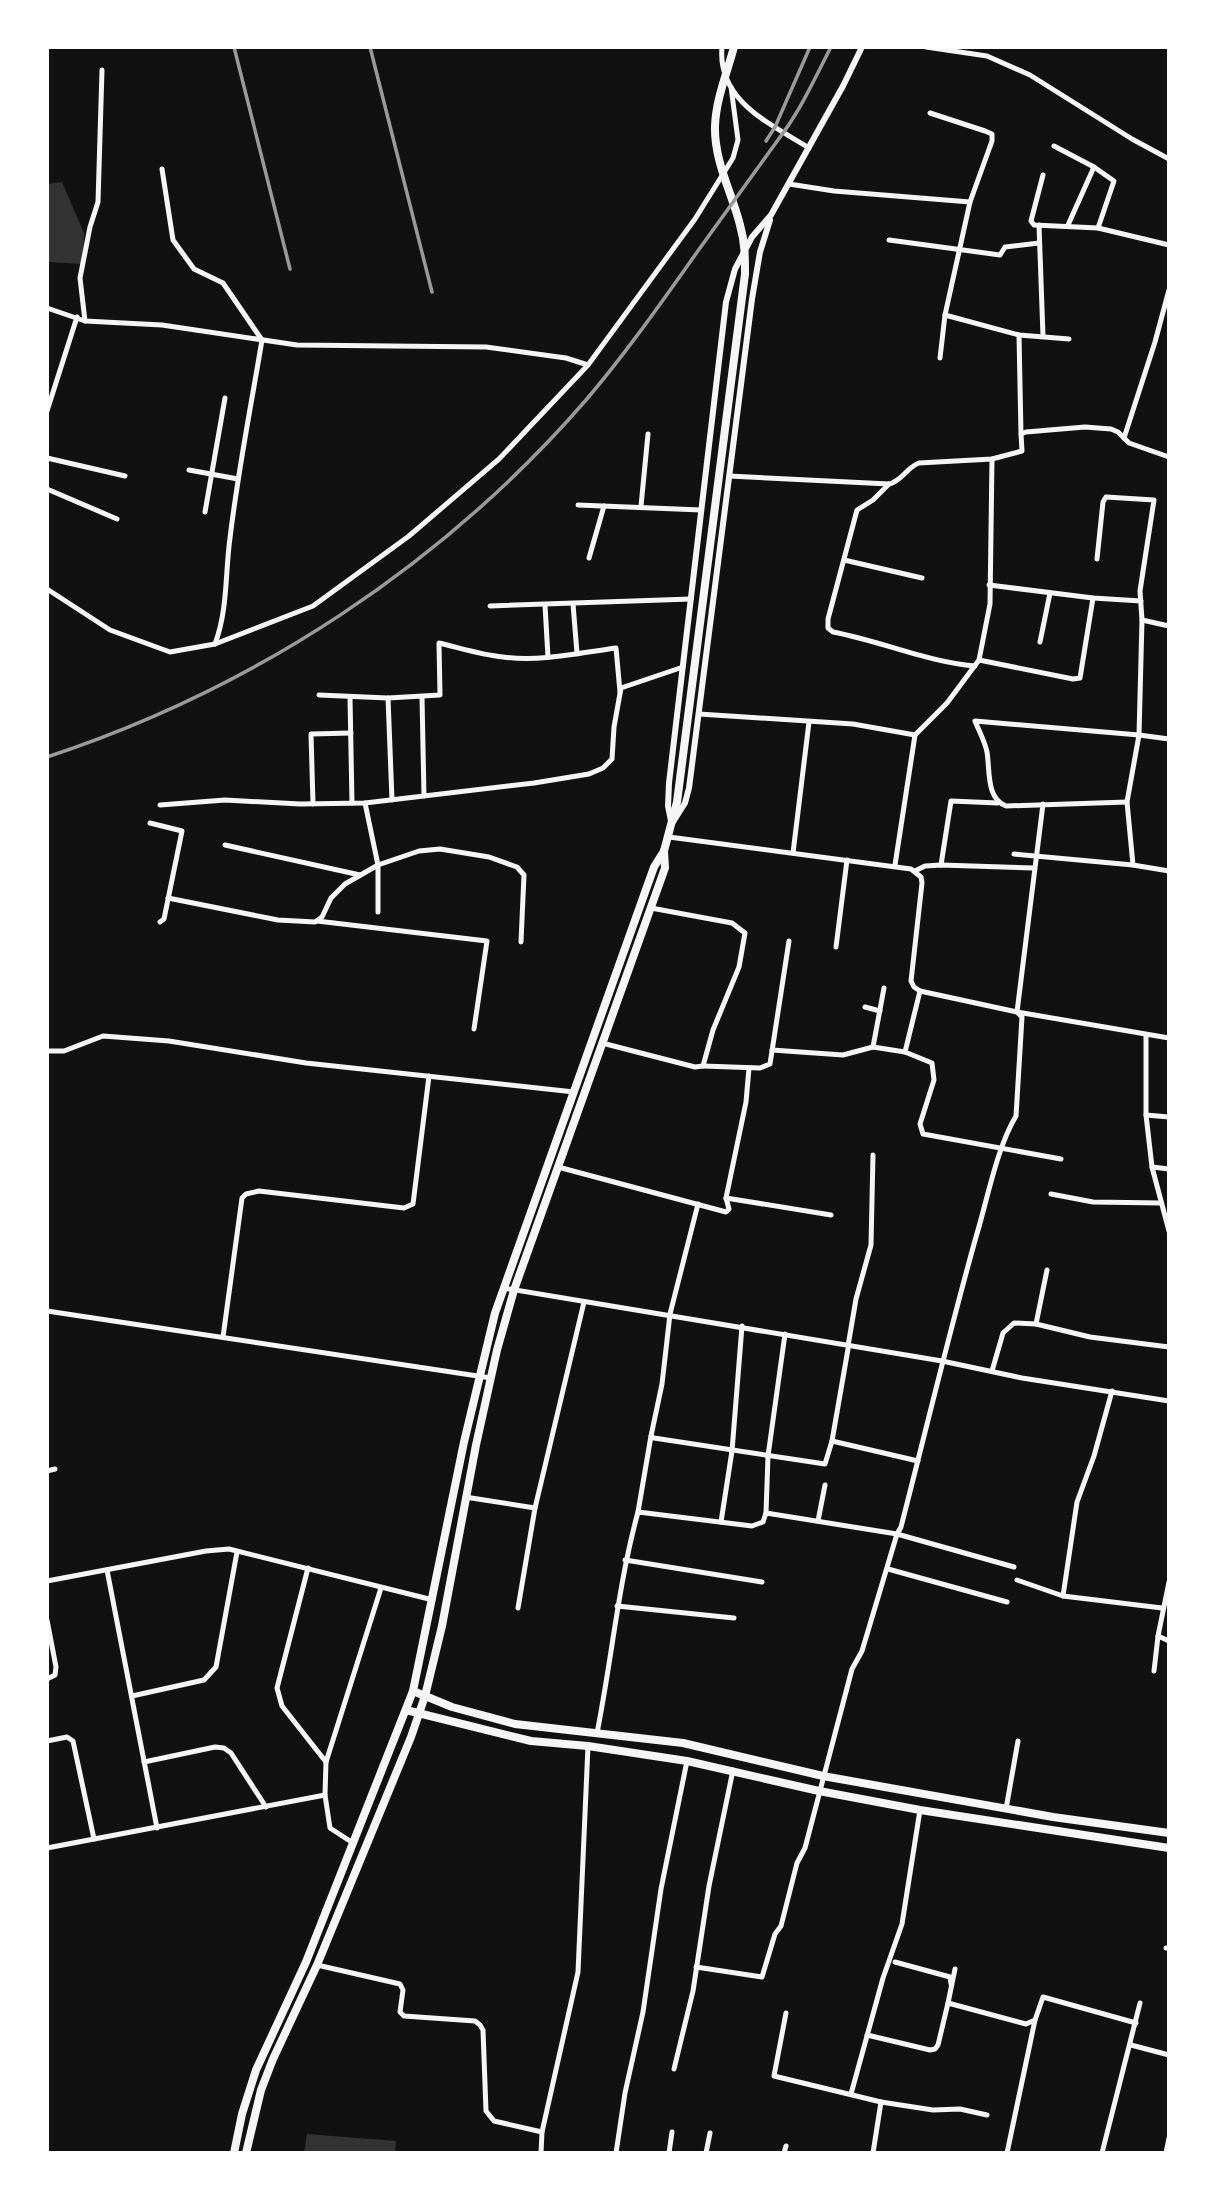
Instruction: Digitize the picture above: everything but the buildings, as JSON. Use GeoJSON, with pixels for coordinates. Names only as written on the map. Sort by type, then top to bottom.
{"type":"FeatureCollection","features":[{"type":"Feature","properties":{"kind":"main road"},"geometry":{"type":"LineString","coordinates":[[246,2153],[261,2090],[273,2059],[317,1965],[411,1737],[425,1696],[442,1626],[465,1497],[491,1378],[514,1290],[558,1167],[579,1093],[654,867],[664,851],[672,825],[745,274],[741,228],[721,166],[715,127],[717,109],[734,47]]}},
{"type":"Feature","properties":{"kind":"main road"},"geometry":{"type":"LineString","coordinates":[[234,2153],[242,2114],[256,2070],[306,1962],[413,1691],[480,1376],[503,1288],[579,1093],[602,1043],[665,868],[664,851]]}},
{"type":"Feature","properties":{"kind":"main road"},"geometry":{"type":"LineString","coordinates":[[413,1691],[452,1707],[514,1724],[683,1743],[823,1776],[1006,1809],[1169,1833]]}},
{"type":"Feature","properties":{"kind":"main road"},"geometry":{"type":"LineString","coordinates":[[446,1721],[452,1707]]}},
{"type":"Feature","properties":{"kind":"main road"},"geometry":{"type":"LineString","coordinates":[[406,1710],[531,1741],[588,1746],[687,1761],[819,1791],[920,1810],[1169,1848]]}},
{"type":"Feature","properties":{"kind":"street"},"geometry":{"type":"LineString","coordinates":[[722,47],[727,78],[740,101],[754,114],[809,148]]}},
{"type":"Feature","properties":{"kind":"street"},"geometry":{"type":"LineString","coordinates":[[672,825],[668,806],[669,783],[726,302],[735,269],[752,237],[771,215],[789,184],[844,86],[862,47]]}},
{"type":"Feature","properties":{"kind":"street"},"geometry":{"type":"LineString","coordinates":[[926,47],[987,56],[1030,75],[1169,159]]}},
{"type":"Feature","properties":{"kind":"street"},"geometry":{"type":"LineString","coordinates":[[85,321],[80,278],[98,202],[102,69]]}},
{"type":"Feature","properties":{"kind":"street"},"geometry":{"type":"LineString","coordinates":[[47,589],[110,630],[170,652],[215,644],[313,606],[409,536],[499,459],[588,365],[695,219],[733,159],[738,140],[731,87]]}},
{"type":"Feature","properties":{"kind":"street"},"geometry":{"type":"LineString","coordinates":[[930,113],[992,134],[992,141],[970,202],[945,315],[940,358]]}},
{"type":"Feature","properties":{"kind":"street"},"geometry":{"type":"LineString","coordinates":[[1054,146],[1114,181],[1098,228]]}},
{"type":"Feature","properties":{"kind":"street"},"geometry":{"type":"LineString","coordinates":[[1068,225],[1094,167]]}},
{"type":"Feature","properties":{"kind":"street"},"geometry":{"type":"LineString","coordinates":[[162,169],[173,240],[194,269],[223,283],[262,340],[229,541],[227,595],[215,644]]}},
{"type":"Feature","properties":{"kind":"street"},"geometry":{"type":"LineString","coordinates":[[1043,175],[1031,221],[1034,225],[1098,228],[1169,245]]}},
{"type":"Feature","properties":{"kind":"street"},"geometry":{"type":"LineString","coordinates":[[789,184],[834,191],[970,202]]}},
{"type":"Feature","properties":{"kind":"street"},"geometry":{"type":"LineString","coordinates":[[672,825],[685,803],[689,788],[752,299],[760,252],[771,215]]}},
{"type":"Feature","properties":{"kind":"street"},"geometry":{"type":"LineString","coordinates":[[1039,225],[1043,336]]}},
{"type":"Feature","properties":{"kind":"street"},"geometry":{"type":"LineString","coordinates":[[889,240],[1000,255],[1005,247],[1039,243]]}},
{"type":"Feature","properties":{"kind":"street"},"geometry":{"type":"LineString","coordinates":[[1124,438],[1169,290]]}},
{"type":"Feature","properties":{"kind":"street"},"geometry":{"type":"LineString","coordinates":[[47,308],[85,321],[162,325],[297,345],[486,347],[566,358],[588,365]]}},
{"type":"Feature","properties":{"kind":"street"},"geometry":{"type":"LineString","coordinates":[[945,315],[1019,335],[1069,339]]}},
{"type":"Feature","properties":{"kind":"street"},"geometry":{"type":"LineString","coordinates":[[47,411],[77,317]]}},
{"type":"Feature","properties":{"kind":"street"},"geometry":{"type":"LineString","coordinates":[[729,476],[889,484],[898,481],[919,463],[992,459],[1022,451],[1019,335]]}},
{"type":"Feature","properties":{"kind":"street"},"geometry":{"type":"LineString","coordinates":[[205,512],[225,398]]}},
{"type":"Feature","properties":{"kind":"street"},"geometry":{"type":"LineString","coordinates":[[1021,434],[1030,431],[1094,427],[1114,430],[1129,443],[1169,457]]}},
{"type":"Feature","properties":{"kind":"street"},"geometry":{"type":"LineString","coordinates":[[641,506],[648,434]]}},
{"type":"Feature","properties":{"kind":"street"},"geometry":{"type":"LineString","coordinates":[[47,458],[125,476]]}},
{"type":"Feature","properties":{"kind":"street"},"geometry":{"type":"LineString","coordinates":[[895,865],[915,735],[947,703],[979,660],[990,604],[992,459]]}},
{"type":"Feature","properties":{"kind":"street"},"geometry":{"type":"LineString","coordinates":[[188,470],[238,479]]}},
{"type":"Feature","properties":{"kind":"street"},"geometry":{"type":"LineString","coordinates":[[889,484],[873,500],[857,510],[828,619],[828,628],[833,632],[875,640],[944,663],[975,666]]}},
{"type":"Feature","properties":{"kind":"street"},"geometry":{"type":"LineString","coordinates":[[47,489],[117,519]]}},
{"type":"Feature","properties":{"kind":"street"},"geometry":{"type":"LineString","coordinates":[[1097,559],[1102,502],[1106,496],[1154,500],[1140,591],[1142,621],[1139,735],[1127,802],[1133,865]]}},
{"type":"Feature","properties":{"kind":"street"},"geometry":{"type":"LineString","coordinates":[[578,505],[701,510]]}},
{"type":"Feature","properties":{"kind":"street"},"geometry":{"type":"LineString","coordinates":[[589,558],[604,506]]}},
{"type":"Feature","properties":{"kind":"street"},"geometry":{"type":"LineString","coordinates":[[844,560],[922,578]]}},
{"type":"Feature","properties":{"kind":"street"},"geometry":{"type":"LineString","coordinates":[[989,584],[1093,598],[1141,601]]}},
{"type":"Feature","properties":{"kind":"street"},"geometry":{"type":"LineString","coordinates":[[1040,642],[1050,593]]}},
{"type":"Feature","properties":{"kind":"street"},"geometry":{"type":"LineString","coordinates":[[979,660],[1073,679],[1080,678],[1093,598]]}},
{"type":"Feature","properties":{"kind":"street"},"geometry":{"type":"LineString","coordinates":[[490,606],[691,599]]}},
{"type":"Feature","properties":{"kind":"street"},"geometry":{"type":"LineString","coordinates":[[573,604],[578,653]]}},
{"type":"Feature","properties":{"kind":"street"},"geometry":{"type":"LineString","coordinates":[[545,605],[548,657]]}},
{"type":"Feature","properties":{"kind":"street"},"geometry":{"type":"LineString","coordinates":[[1142,621],[1169,626]]}},
{"type":"Feature","properties":{"kind":"street"},"geometry":{"type":"LineString","coordinates":[[160,806],[225,800],[313,804],[365,803],[589,774],[603,768],[612,759],[620,692],[616,648],[548,657],[502,657],[439,643],[440,695],[388,698],[319,695]]}},
{"type":"Feature","properties":{"kind":"street"},"geometry":{"type":"LineString","coordinates":[[620,692],[626,685],[683,667]]}},
{"type":"Feature","properties":{"kind":"street"},"geometry":{"type":"LineString","coordinates":[[350,697],[352,803]]}},
{"type":"Feature","properties":{"kind":"street"},"geometry":{"type":"LineString","coordinates":[[422,697],[424,796]]}},
{"type":"Feature","properties":{"kind":"street"},"geometry":{"type":"LineString","coordinates":[[388,698],[392,800]]}},
{"type":"Feature","properties":{"kind":"street"},"geometry":{"type":"LineString","coordinates":[[699,714],[853,724],[915,735]]}},
{"type":"Feature","properties":{"kind":"street"},"geometry":{"type":"LineString","coordinates":[[998,803],[993,794],[986,750],[975,721],[1169,739]]}},
{"type":"Feature","properties":{"kind":"street"},"geometry":{"type":"LineString","coordinates":[[793,853],[809,722]]}},
{"type":"Feature","properties":{"kind":"street"},"geometry":{"type":"LineString","coordinates":[[313,804],[311,733],[351,733]]}},
{"type":"Feature","properties":{"kind":"street"},"geometry":{"type":"LineString","coordinates":[[941,865],[951,801],[998,803],[1006,806],[1127,802]]}},
{"type":"Feature","properties":{"kind":"street"},"geometry":{"type":"LineString","coordinates":[[365,803],[378,865],[379,912]]}},
{"type":"Feature","properties":{"kind":"street"},"geometry":{"type":"LineString","coordinates":[[696,1967],[756,1978],[764,1974],[775,1934],[781,1926],[797,1863],[805,1848],[852,1669],[862,1651],[901,1527],[942,1361],[1008,1129],[1016,1116],[1022,1018],[1017,1012],[1043,804]]}},
{"type":"Feature","properties":{"kind":"street"},"geometry":{"type":"LineString","coordinates":[[150,823],[182,831],[164,919],[160,922]]}},
{"type":"Feature","properties":{"kind":"street"},"geometry":{"type":"LineString","coordinates":[[669,837],[895,865],[915,871],[921,877],[922,883],[911,981],[920,991],[1017,1012],[1169,1038]]}},
{"type":"Feature","properties":{"kind":"street"},"geometry":{"type":"LineString","coordinates":[[225,845],[360,875]]}},
{"type":"Feature","properties":{"kind":"street"},"geometry":{"type":"LineString","coordinates":[[317,921],[337,891],[360,875],[378,865],[419,851],[440,849],[489,857],[517,867],[524,875],[521,942]]}},
{"type":"Feature","properties":{"kind":"street"},"geometry":{"type":"LineString","coordinates":[[1014,853],[1169,871]]}},
{"type":"Feature","properties":{"kind":"street"},"geometry":{"type":"LineString","coordinates":[[836,947],[847,860]]}},
{"type":"Feature","properties":{"kind":"street"},"geometry":{"type":"LineString","coordinates":[[915,871],[925,866],[941,865],[1034,868]]}},
{"type":"Feature","properties":{"kind":"street"},"geometry":{"type":"LineString","coordinates":[[167,898],[278,920],[317,921],[487,941],[474,1029]]}},
{"type":"Feature","properties":{"kind":"street"},"geometry":{"type":"LineString","coordinates":[[651,908],[732,923],[745,933],[739,967],[713,1030],[703,1066]]}},
{"type":"Feature","properties":{"kind":"street"},"geometry":{"type":"LineString","coordinates":[[602,1043],[695,1067],[760,1068],[770,1064],[789,941]]}},
{"type":"Feature","properties":{"kind":"street"},"geometry":{"type":"LineString","coordinates":[[873,1047],[884,988]]}},
{"type":"Feature","properties":{"kind":"street"},"geometry":{"type":"LineString","coordinates":[[905,1052],[920,991]]}},
{"type":"Feature","properties":{"kind":"street"},"geometry":{"type":"LineString","coordinates":[[865,1007],[880,1011]]}},
{"type":"Feature","properties":{"kind":"street"},"geometry":{"type":"LineString","coordinates":[[1146,1035],[1146,1115],[1152,1167],[1169,1231]]}},
{"type":"Feature","properties":{"kind":"street"},"geometry":{"type":"LineString","coordinates":[[47,1051],[64,1051],[103,1036],[169,1041],[306,1063],[579,1093]]}},
{"type":"Feature","properties":{"kind":"street"},"geometry":{"type":"LineString","coordinates":[[772,1050],[843,1055],[873,1047],[905,1052],[932,1063],[934,1080],[920,1124],[923,1134],[1061,1159]]}},
{"type":"Feature","properties":{"kind":"street"},"geometry":{"type":"LineString","coordinates":[[558,1167],[698,1204],[721,1213],[726,1212],[729,1209],[726,1198],[746,1102],[749,1068]]}},
{"type":"Feature","properties":{"kind":"street"},"geometry":{"type":"LineString","coordinates":[[223,1337],[242,1198],[246,1194],[259,1191],[404,1208],[413,1204],[429,1076]]}},
{"type":"Feature","properties":{"kind":"street"},"geometry":{"type":"LineString","coordinates":[[1146,1115],[1169,1117]]}},
{"type":"Feature","properties":{"kind":"street"},"geometry":{"type":"LineString","coordinates":[[651,1436],[825,1464],[832,1441],[856,1298],[871,1245],[873,1155]]}},
{"type":"Feature","properties":{"kind":"street"},"geometry":{"type":"LineString","coordinates":[[1152,1167],[1169,1169]]}},
{"type":"Feature","properties":{"kind":"street"},"geometry":{"type":"LineString","coordinates":[[1051,1194],[1093,1202],[1161,1203]]}},
{"type":"Feature","properties":{"kind":"street"},"geometry":{"type":"LineString","coordinates":[[726,1198],[831,1215]]}},
{"type":"Feature","properties":{"kind":"street"},"geometry":{"type":"LineString","coordinates":[[597,1733],[609,1674],[625,1560],[638,1512],[662,1384],[670,1314],[698,1204]]}},
{"type":"Feature","properties":{"kind":"street"},"geometry":{"type":"LineString","coordinates":[[1036,1324],[1048,1270]]}},
{"type":"Feature","properties":{"kind":"street"},"geometry":{"type":"LineString","coordinates":[[503,1288],[741,1326],[848,1347],[942,1361],[1022,1378],[1169,1401]]}},
{"type":"Feature","properties":{"kind":"street"},"geometry":{"type":"LineString","coordinates":[[518,1608],[535,1508],[584,1302]]}},
{"type":"Feature","properties":{"kind":"street"},"geometry":{"type":"LineString","coordinates":[[47,1311],[491,1378]]}},
{"type":"Feature","properties":{"kind":"street"},"geometry":{"type":"LineString","coordinates":[[992,1371],[1003,1333],[1014,1323],[1036,1324],[1090,1337],[1169,1346]]}},
{"type":"Feature","properties":{"kind":"street"},"geometry":{"type":"LineString","coordinates":[[721,1522],[732,1451],[741,1326]]}},
{"type":"Feature","properties":{"kind":"street"},"geometry":{"type":"LineString","coordinates":[[638,1512],[758,1525],[763,1522],[766,1513],[768,1456],[785,1334]]}},
{"type":"Feature","properties":{"kind":"street"},"geometry":{"type":"LineString","coordinates":[[1063,1596],[1077,1502],[1094,1456],[1112,1391]]}},
{"type":"Feature","properties":{"kind":"street"},"geometry":{"type":"LineString","coordinates":[[832,1441],[918,1461]]}},
{"type":"Feature","properties":{"kind":"street"},"geometry":{"type":"LineString","coordinates":[[47,1471],[55,1469]]}},
{"type":"Feature","properties":{"kind":"street"},"geometry":{"type":"LineString","coordinates":[[818,1521],[825,1485]]}},
{"type":"Feature","properties":{"kind":"street"},"geometry":{"type":"LineString","coordinates":[[465,1497],[535,1508]]}},
{"type":"Feature","properties":{"kind":"street"},"geometry":{"type":"LineString","coordinates":[[766,1513],[897,1534],[1014,1567]]}},
{"type":"Feature","properties":{"kind":"street"},"geometry":{"type":"LineString","coordinates":[[47,1581],[229,1549],[433,1600]]}},
{"type":"Feature","properties":{"kind":"street"},"geometry":{"type":"LineString","coordinates":[[132,1696],[204,1680],[211,1674],[216,1667],[237,1552]]}},
{"type":"Feature","properties":{"kind":"street"},"geometry":{"type":"LineString","coordinates":[[625,1560],[762,1582]]}},
{"type":"Feature","properties":{"kind":"street"},"geometry":{"type":"LineString","coordinates":[[308,1568],[277,1688],[282,1706],[326,1762]]}},
{"type":"Feature","properties":{"kind":"street"},"geometry":{"type":"LineString","coordinates":[[888,1569],[1007,1602]]}},
{"type":"Feature","properties":{"kind":"street"},"geometry":{"type":"LineString","coordinates":[[107,1570],[157,1828]]}},
{"type":"Feature","properties":{"kind":"street"},"geometry":{"type":"LineString","coordinates":[[1017,1580],[1063,1596],[1162,1608]]}},
{"type":"Feature","properties":{"kind":"street"},"geometry":{"type":"LineString","coordinates":[[1154,1671],[1162,1608],[1169,1582]]}},
{"type":"Feature","properties":{"kind":"street"},"geometry":{"type":"LineString","coordinates":[[354,1844],[330,1828],[325,1795],[326,1762],[381,1588]]}},
{"type":"Feature","properties":{"kind":"street"},"geometry":{"type":"LineString","coordinates":[[617,1606],[734,1618]]}},
{"type":"Feature","properties":{"kind":"street"},"geometry":{"type":"LineString","coordinates":[[47,1620],[56,1667],[55,1675],[47,1679]]}},
{"type":"Feature","properties":{"kind":"street"},"geometry":{"type":"LineString","coordinates":[[1158,1636],[1169,1641]]}},
{"type":"Feature","properties":{"kind":"street"},"geometry":{"type":"LineString","coordinates":[[47,1741],[67,1737],[73,1741],[94,1839]]}},
{"type":"Feature","properties":{"kind":"street"},"geometry":{"type":"LineString","coordinates":[[1006,1809],[1018,1741]]}},
{"type":"Feature","properties":{"kind":"street"},"geometry":{"type":"LineString","coordinates":[[541,2153],[542,2132],[578,1972],[588,1746]]}},
{"type":"Feature","properties":{"kind":"street"},"geometry":{"type":"LineString","coordinates":[[145,1762],[215,1747],[223,1748],[231,1753],[267,1807]]}},
{"type":"Feature","properties":{"kind":"street"},"geometry":{"type":"LineString","coordinates":[[616,2153],[625,2093],[643,2012],[661,1889],[687,1761]]}},
{"type":"Feature","properties":{"kind":"street"},"geometry":{"type":"LineString","coordinates":[[674,2069],[693,1991],[709,1885],[733,1770]]}},
{"type":"Feature","properties":{"kind":"street"},"geometry":{"type":"LineString","coordinates":[[47,1848],[325,1795]]}},
{"type":"Feature","properties":{"kind":"street"},"geometry":{"type":"LineString","coordinates":[[851,2094],[883,1978],[902,1924],[920,1810]]}},
{"type":"Feature","properties":{"kind":"street"},"geometry":{"type":"LineString","coordinates":[[895,1962],[950,1977],[951,1984]]}},
{"type":"Feature","properties":{"kind":"street"},"geometry":{"type":"LineString","coordinates":[[317,1965],[400,1984],[403,1990],[400,2012],[404,2015],[475,2021],[481,2025],[488,2117],[494,2121],[542,2132]]}},
{"type":"Feature","properties":{"kind":"street"},"geometry":{"type":"LineString","coordinates":[[867,2035],[935,2049],[955,1969]]}},
{"type":"Feature","properties":{"kind":"street"},"geometry":{"type":"LineString","coordinates":[[1007,2153],[1035,2020],[1043,1997],[1136,2023]]}},
{"type":"Feature","properties":{"kind":"street"},"geometry":{"type":"LineString","coordinates":[[948,2003],[1026,2024],[1035,2020]]}},
{"type":"Feature","properties":{"kind":"street"},"geometry":{"type":"LineString","coordinates":[[1102,2153],[1140,2003]]}},
{"type":"Feature","properties":{"kind":"street"},"geometry":{"type":"LineString","coordinates":[[786,2013],[774,2076],[881,2102],[928,2109],[960,2109],[987,2115]]}},
{"type":"Feature","properties":{"kind":"street"},"geometry":{"type":"LineString","coordinates":[[1131,2045],[1169,2055]]}},
{"type":"Feature","properties":{"kind":"street"},"geometry":{"type":"LineString","coordinates":[[873,2153],[881,2102]]}},
{"type":"Feature","properties":{"kind":"street"},"geometry":{"type":"LineString","coordinates":[[669,2153],[672,2132]]}},
{"type":"Feature","properties":{"kind":"street"},"geometry":{"type":"LineString","coordinates":[[706,2153],[710,2133]]}},
{"type":"Feature","properties":{"kind":"street"},"geometry":{"type":"LineString","coordinates":[[1166,2153],[1169,2138]]}},
{"type":"Feature","properties":{"kind":"shaded area"},"geometry":{"type":"Polygon","coordinates":[[[62,182],[84,233],[83,264],[47,262],[47,184],[62,182]]]}},
{"type":"Feature","properties":{"kind":"shaded area"},"geometry":{"type":"Polygon","coordinates":[[[307,2134],[396,2141],[395,2153],[304,2153],[307,2134]]]}},
{"type":"Feature","properties":{"kind":"railway"},"geometry":{"type":"LineString","coordinates":[[234,47],[290,269]]}},
{"type":"Feature","properties":{"kind":"railway"},"geometry":{"type":"LineString","coordinates":[[370,47],[432,292]]}},
{"type":"Feature","properties":{"kind":"railway"},"geometry":{"type":"LineString","coordinates":[[766,141],[775,127],[810,47]]}},
{"type":"Feature","properties":{"kind":"railway"},"geometry":{"type":"LineString","coordinates":[[47,757],[124,729],[198,696],[271,658],[340,615],[407,568],[471,516],[530,460],[616,363],[790,123],[831,47]]}}]}
